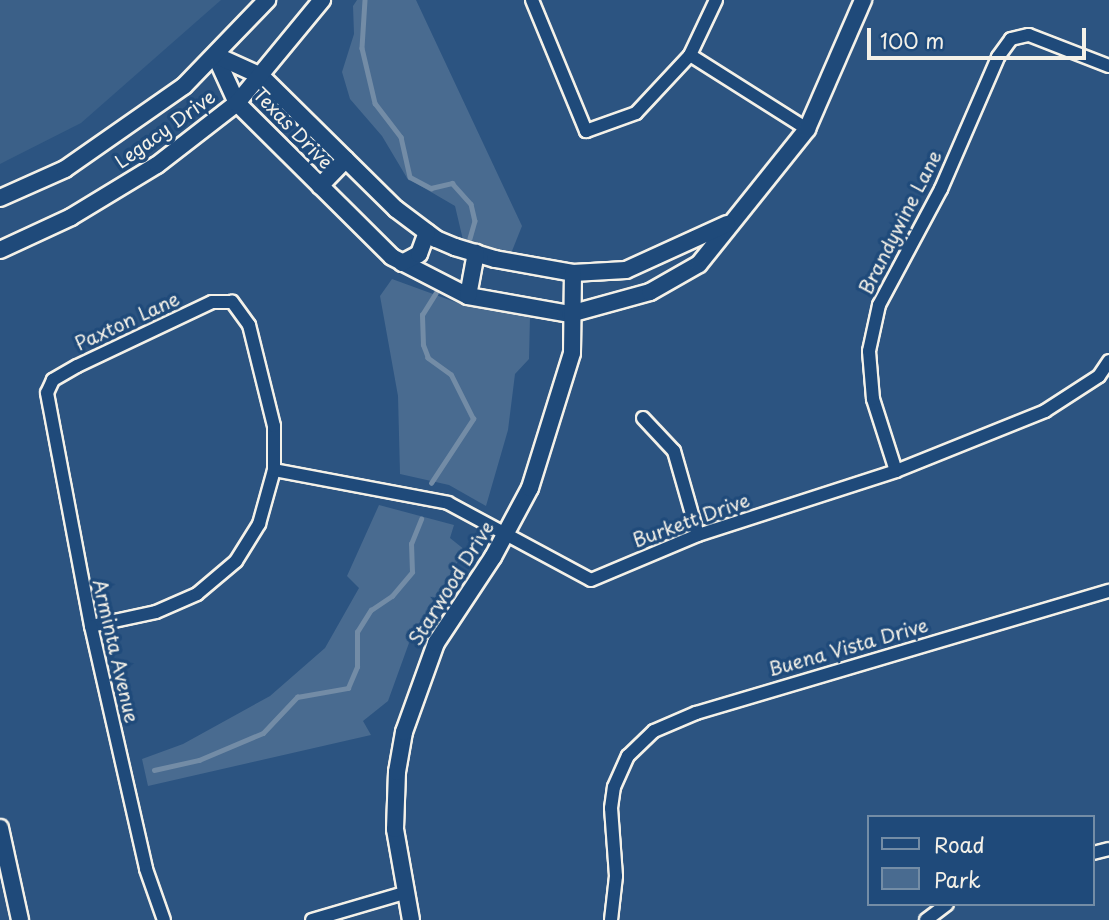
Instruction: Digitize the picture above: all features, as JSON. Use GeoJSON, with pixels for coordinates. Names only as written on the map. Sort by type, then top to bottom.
{"type":"FeatureCollection","features":[{"type":"Feature","properties":{"kind":"street","name":"Legacy Drive"},"geometry":{"type":"LineString","coordinates":[[0,198],[65,169],[184,86],[267,0]]}},
{"type":"Feature","properties":{"kind":"street","name":"Legacy Drive"},"geometry":{"type":"LineString","coordinates":[[0,250],[71,217],[157,164],[237,103],[322,0]]}},
{"type":"Feature","properties":{"kind":"street"},"geometry":{"type":"LineString","coordinates":[[532,0],[586,131],[636,113],[690,55],[716,0]]}},
{"type":"Feature","properties":{"kind":"street","name":"Texas Drive"},"geometry":{"type":"LineString","coordinates":[[215,55],[237,103],[402,263],[468,296],[570,314],[650,292],[699,264],[729,223],[756,196],[807,130],[863,0]]}},
{"type":"Feature","properties":{"kind":"street","name":"Brandywine Lane"},"geometry":{"type":"LineString","coordinates":[[896,471],[873,400],[869,351],[879,305],[941,189],[998,57],[1011,39],[1029,35],[1109,66]]}},
{"type":"Feature","properties":{"kind":"street","name":"Texas Drive"},"geometry":{"type":"LineString","coordinates":[[215,55],[261,76],[346,159],[427,232],[476,253],[573,273],[626,270],[729,223]]}},
{"type":"Feature","properties":{"kind":"street"},"geometry":{"type":"LineString","coordinates":[[690,55],[807,130]]}},
{"type":"Feature","properties":{"kind":"street"},"geometry":{"type":"LineString","coordinates":[[320,186],[346,159]]}},
{"type":"Feature","properties":{"kind":"street"},"geometry":{"type":"LineString","coordinates":[[402,263],[419,254],[427,232]]}},
{"type":"Feature","properties":{"kind":"street"},"geometry":{"type":"LineString","coordinates":[[468,296],[476,253]]}},
{"type":"Feature","properties":{"kind":"street","name":"Starwood Drive"},"geometry":{"type":"LineString","coordinates":[[411,920],[404,892],[395,797],[402,742],[414,693],[452,614],[506,536],[540,460],[572,353],[570,314],[573,273]]}},
{"type":"Feature","properties":{"kind":"street","name":"Paxton Lane"},"geometry":{"type":"LineString","coordinates":[[49,386],[77,366],[212,302],[227,301],[241,308],[249,325],[274,426],[275,470]]}},
{"type":"Feature","properties":{"kind":"street","name":"Burkett Drive"},"geometry":{"type":"LineString","coordinates":[[275,470],[432,498],[591,580],[698,535],[896,471],[1045,411],[1099,376],[1109,361]]}},
{"type":"Feature","properties":{"kind":"street","name":"Arminta Avenue"},"geometry":{"type":"LineString","coordinates":[[49,386],[51,424],[91,626],[146,869],[164,920]]}},
{"type":"Feature","properties":{"kind":"street"},"geometry":{"type":"LineString","coordinates":[[643,418],[674,451],[698,535]]}},
{"type":"Feature","properties":{"kind":"street"},"geometry":{"type":"LineString","coordinates":[[91,626],[166,609],[216,580],[255,533],[275,470]]}},
{"type":"Feature","properties":{"kind":"street","name":"Buena Vista Drive"},"geometry":{"type":"LineString","coordinates":[[611,920],[616,866],[611,808],[619,774],[639,742],[679,718],[1109,590]]}},
{"type":"Feature","properties":{"kind":"street"},"geometry":{"type":"LineString","coordinates":[[0,828],[20,920]]}},
{"type":"Feature","properties":{"kind":"street"},"geometry":{"type":"LineString","coordinates":[[312,920],[404,892]]}},
{"type":"Feature","properties":{"kind":"street"},"geometry":{"type":"LineString","coordinates":[[926,920],[944,906]]}},
{"type":"Feature","properties":{"kind":"shaded area"},"geometry":{"type":"Polygon","coordinates":[[[0,0],[221,0],[81,123],[0,164],[0,0]]]}},
{"type":"Feature","properties":{"kind":"green space"},"geometry":{"type":"Polygon","coordinates":[[[357,0],[416,0],[522,226],[510,256],[463,240],[455,206],[407,178],[382,136],[350,99],[342,72],[354,34],[353,6],[357,0]]]}},
{"type":"Feature","properties":{"kind":"green space"},"geometry":{"type":"Polygon","coordinates":[[[392,279],[466,306],[530,316],[529,359],[515,374],[508,430],[486,506],[449,485],[400,474],[398,396],[380,296],[392,279]]]}},
{"type":"Feature","properties":{"kind":"green space"},"geometry":{"type":"Polygon","coordinates":[[[379,505],[454,525],[450,538],[465,550],[409,643],[388,701],[363,721],[371,735],[148,786],[142,759],[183,744],[270,696],[325,648],[359,588],[347,576],[379,505]]]}},
{"type":"Feature","properties":{"kind":"waterway"},"geometry":{"type":"LineString","coordinates":[[365,0],[362,48],[375,103],[401,137],[410,177],[431,188],[452,183],[471,204],[475,221],[470,238]]}},
{"type":"Feature","properties":{"kind":"waterway"},"geometry":{"type":"LineString","coordinates":[[431,483],[473,419],[451,375],[428,358],[423,345],[422,315],[436,293]]}},
{"type":"Feature","properties":{"kind":"waterway"},"geometry":{"type":"LineString","coordinates":[[154,770],[199,760],[263,733],[297,697],[348,688],[357,667],[357,632],[371,610],[392,596],[412,572],[411,544],[421,519]]}}]}
